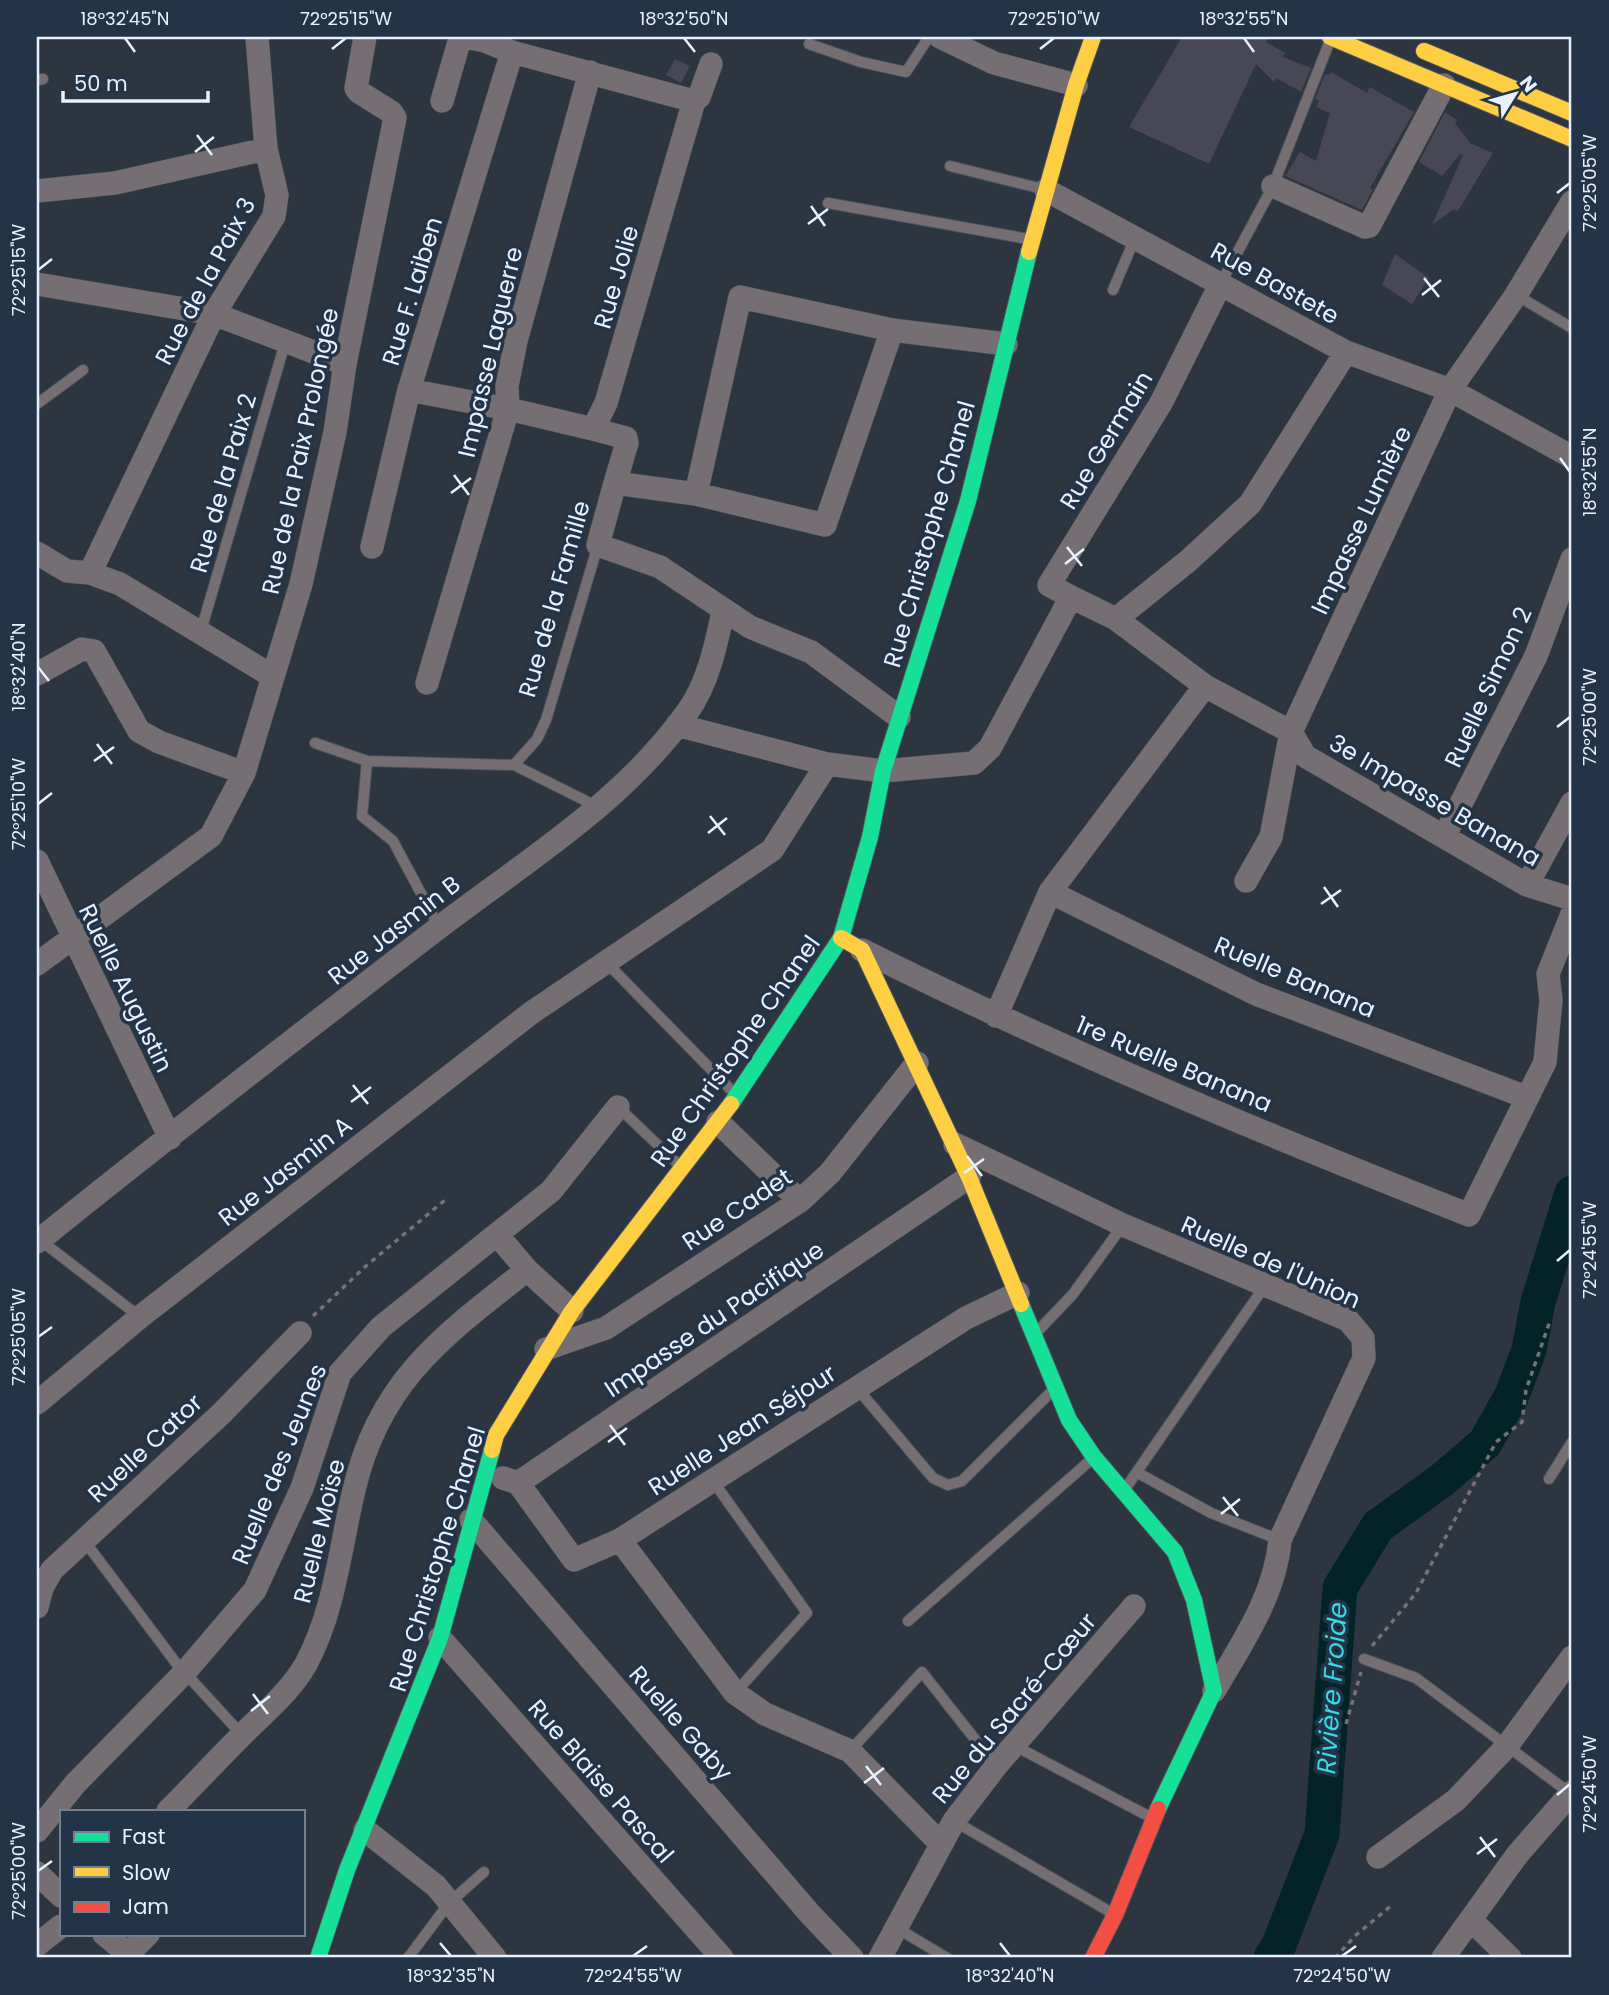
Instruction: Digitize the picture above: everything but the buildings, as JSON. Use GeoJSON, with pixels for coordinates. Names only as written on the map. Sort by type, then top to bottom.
{"type":"FeatureCollection","features":[{"type":"Feature","properties":{"kind":"street","name":"Rue de la Paix 3"},"geometry":{"type":"LineString","coordinates":[[90,573],[214,314],[274,216],[277,195],[266,149],[257,37]]}},
{"type":"Feature","properties":{"kind":"street","name":"Rue de la Paix Prolongée"},"geometry":{"type":"LineString","coordinates":[[37,964],[211,836],[244,774],[301,584],[335,432],[345,364],[395,118],[391,112],[356,88],[365,37]]}},
{"type":"Feature","properties":{"kind":"street"},"geometry":{"type":"LineString","coordinates":[[442,101],[459,42],[466,37],[486,39],[512,52],[694,101]]}},
{"type":"Feature","properties":{"kind":"street"},"geometry":{"type":"LineString","coordinates":[[940,37],[994,63],[1076,85]]}},
{"type":"Feature","properties":{"kind":"street","name":"Rue Christophe Chanel"},"geometry":{"type":"LineString","coordinates":[[318,1958],[347,1870],[440,1638],[496,1435],[546,1349],[572,1311],[638,1221],[683,1169],[737,1096],[814,983],[841,938],[870,837],[883,771],[968,500],[1032,240],[1076,85],[1093,37]]}},
{"type":"Feature","properties":{"kind":"street"},"geometry":{"type":"LineString","coordinates":[[1331,37],[1572,139]]}},
{"type":"Feature","properties":{"kind":"street"},"geometry":{"type":"LineString","coordinates":[[1414,47],[1572,113]]}},
{"type":"Feature","properties":{"kind":"street","name":"Rue F. Laiben"},"geometry":{"type":"LineString","coordinates":[[372,547],[409,390],[512,52]]}},
{"type":"Feature","properties":{"kind":"street","name":"Rue Jolie"},"geometry":{"type":"LineString","coordinates":[[593,429],[606,403],[694,101],[699,97],[711,64]]}},
{"type":"Feature","properties":{"kind":"street","name":"Impasse Laguerre"},"geometry":{"type":"LineString","coordinates":[[427,683],[508,408],[507,386],[516,341],[590,72]]}},
{"type":"Feature","properties":{"kind":"street"},"geometry":{"type":"LineString","coordinates":[[1273,186],[1365,227],[1369,226],[1444,85]]}},
{"type":"Feature","properties":{"kind":"street"},"geometry":{"type":"LineString","coordinates":[[37,191],[115,183],[266,149]]}},
{"type":"Feature","properties":{"kind":"street","name":"Rue Bastete"},"geometry":{"type":"LineString","coordinates":[[1046,190],[1346,352],[1450,390],[1572,457]]}},
{"type":"Feature","properties":{"kind":"street","name":"Impasse Lumière"},"geometry":{"type":"LineString","coordinates":[[1246,881],[1271,837],[1292,732],[1450,390],[1516,296],[1572,202]]}},
{"type":"Feature","properties":{"kind":"street","name":"Rue Germain"},"geometry":{"type":"LineString","coordinates":[[1071,597],[1049,585],[1161,403],[1222,283]]}},
{"type":"Feature","properties":{"kind":"street"},"geometry":{"type":"LineString","coordinates":[[37,284],[214,314],[345,364]]}},
{"type":"Feature","properties":{"kind":"street"},"geometry":{"type":"LineString","coordinates":[[696,494],[740,297],[892,330],[1006,344]]}},
{"type":"Feature","properties":{"kind":"street","name":"Rue de la Famille"},"geometry":{"type":"LineString","coordinates":[[598,545],[615,483],[696,494],[825,525],[892,330]]}},
{"type":"Feature","properties":{"kind":"street"},"geometry":{"type":"LineString","coordinates":[[1116,619],[1188,561],[1250,504],[1346,352]]}},
{"type":"Feature","properties":{"kind":"street"},"geometry":{"type":"LineString","coordinates":[[409,390],[508,408],[625,438],[627,443],[615,483]]}},
{"type":"Feature","properties":{"kind":"street"},"geometry":{"type":"LineString","coordinates":[[598,545],[660,567],[723,612],[750,627],[811,652],[899,717]]}},
{"type":"Feature","properties":{"kind":"street"},"geometry":{"type":"LineString","coordinates":[[37,553],[67,571],[90,573],[120,584],[272,676]]}},
{"type":"Feature","properties":{"kind":"street","name":"Ruelle Simon 2"},"geometry":{"type":"LineString","coordinates":[[1445,835],[1536,656],[1572,559]]}},
{"type":"Feature","properties":{"kind":"street"},"geometry":{"type":"LineString","coordinates":[[677,725],[827,764],[883,771],[974,763],[989,748],[1071,597]]}},
{"type":"Feature","properties":{"kind":"street","name":"3e Impasse Banana"},"geometry":{"type":"LineString","coordinates":[[1071,597],[1116,619],[1205,686],[1292,732],[1305,756],[1527,885],[1572,899]]}},
{"type":"Feature","properties":{"kind":"street","name":"Rue Jasmin B"},"geometry":{"type":"LineString","coordinates":[[38,1241],[439,927],[598,807],[690,709],[714,653],[723,612]]}},
{"type":"Feature","properties":{"kind":"street"},"geometry":{"type":"LineString","coordinates":[[37,674],[82,649],[89,649],[97,654],[139,731],[159,742],[244,774]]}},
{"type":"Feature","properties":{"kind":"street"},"geometry":{"type":"LineString","coordinates":[[996,1016],[1049,892],[1205,686]]}},
{"type":"Feature","properties":{"kind":"street","name":"Rue Jasmin A"},"geometry":{"type":"LineString","coordinates":[[37,1403],[140,1317],[531,1013],[772,850],[827,764]]}},
{"type":"Feature","properties":{"kind":"street"},"geometry":{"type":"LineString","coordinates":[[1527,885],[1572,803]]}},
{"type":"Feature","properties":{"kind":"street","name":"Ruelle Augustin"},"geometry":{"type":"LineString","coordinates":[[37,861],[170,1138]]}},
{"type":"Feature","properties":{"kind":"street","name":"Ruelle Banana"},"geometry":{"type":"LineString","coordinates":[[1049,892],[1256,994],[1527,1097]]}},
{"type":"Feature","properties":{"kind":"street"},"geometry":{"type":"LineString","coordinates":[[1527,1097],[1545,1062],[1551,1000],[1548,974],[1572,914]]}},
{"type":"Feature","properties":{"kind":"street"},"geometry":{"type":"LineString","coordinates":[[841,938],[862,950],[917,1063],[955,1144],[1069,1420],[1094,1457],[1175,1552],[1194,1600],[1214,1691],[1154,1819],[1115,1915],[1093,1958]]}},
{"type":"Feature","properties":{"kind":"street","name":"1re Ruelle Banana"},"geometry":{"type":"LineString","coordinates":[[862,950],[996,1016],[1335,1162],[1469,1215],[1527,1097]]}},
{"type":"Feature","properties":{"kind":"street","name":"Rue Cadet"},"geometry":{"type":"LineString","coordinates":[[546,1349],[606,1328],[800,1201],[830,1173],[917,1063]]}},
{"type":"Feature","properties":{"kind":"street","name":"Ruelle des Jeunes"},"geometry":{"type":"LineString","coordinates":[[37,1831],[75,1784],[185,1672],[255,1590],[302,1488],[340,1373],[381,1327],[551,1191],[618,1107]]}},
{"type":"Feature","properties":{"kind":"street"},"geometry":{"type":"LineString","coordinates":[[718,1122],[800,1201]]}},
{"type":"Feature","properties":{"kind":"street","name":"Ruelle de l'Union"},"geometry":{"type":"LineString","coordinates":[[955,1144],[1123,1225],[1348,1320],[1359,1330],[1365,1347],[1364,1358],[1280,1540],[1278,1564],[1268,1595],[1214,1691]]}},
{"type":"Feature","properties":{"kind":"street","name":"Impasse du Pacifique"},"geometry":{"type":"LineString","coordinates":[[518,1483],[969,1177]]}},
{"type":"Feature","properties":{"kind":"street"},"geometry":{"type":"LineString","coordinates":[[498,1236],[527,1270],[572,1311]]}},
{"type":"Feature","properties":{"kind":"street","name":"Ruelle Moïse"},"geometry":{"type":"LineString","coordinates":[[169,1810],[286,1693],[306,1664],[337,1576],[358,1476],[374,1426],[387,1404],[413,1367],[462,1321],[527,1270]]}},
{"type":"Feature","properties":{"kind":"street","name":"Ruelle Jean Séjour"},"geometry":{"type":"LineString","coordinates":[[518,1483],[574,1560],[620,1540],[966,1318],[1018,1293]]}},
{"type":"Feature","properties":{"kind":"street","name":"Ruelle Cator"},"geometry":{"type":"LineString","coordinates":[[37,1607],[42,1588],[52,1570],[83,1539],[165,1468],[300,1333]]}},
{"type":"Feature","properties":{"kind":"street"},"geometry":{"type":"LineString","coordinates":[[484,1472],[518,1483]]}},
{"type":"Feature","properties":{"kind":"street","name":"Ruelle Gaby"},"geometry":{"type":"LineString","coordinates":[[471,1520],[810,1914],[852,1958]]}},
{"type":"Feature","properties":{"kind":"street"},"geometry":{"type":"LineString","coordinates":[[620,1540],[735,1693],[765,1714],[850,1751],[941,1844]]}},
{"type":"Feature","properties":{"kind":"street","name":"Rue du Sacré-Cœur"},"geometry":{"type":"LineString","coordinates":[[880,1958],[954,1821],[996,1766],[1134,1606]]}},
{"type":"Feature","properties":{"kind":"street","name":"Rue Blaise Pascal"},"geometry":{"type":"LineString","coordinates":[[440,1638],[722,1958]]}},
{"type":"Feature","properties":{"kind":"street"},"geometry":{"type":"LineString","coordinates":[[1378,1857],[1457,1800],[1507,1746],[1572,1657]]}},
{"type":"Feature","properties":{"kind":"street"},"geometry":{"type":"LineString","coordinates":[[1443,1958],[1517,1855],[1571,1793]]}},
{"type":"Feature","properties":{"kind":"street"},"geometry":{"type":"LineString","coordinates":[[365,1830],[436,1886],[495,1958]]}},
{"type":"Feature","properties":{"kind":"street"},"geometry":{"type":"LineString","coordinates":[[37,1873],[60,1895]]}},
{"type":"Feature","properties":{"kind":"street"},"geometry":{"type":"LineString","coordinates":[[1472,1921],[1510,1958]]}},
{"type":"Feature","properties":{"kind":"street"},"geometry":{"type":"LineString","coordinates":[[37,1945],[60,1927]]}},
{"type":"Feature","properties":{"kind":"street"},"geometry":{"type":"LineString","coordinates":[[106,1936],[129,1957],[146,1936]]}},
{"type":"Feature","properties":{"kind":"lane"},"geometry":{"type":"LineString","coordinates":[[809,44],[862,62],[905,72],[929,37]]}},
{"type":"Feature","properties":{"kind":"lane","name":"Rue Germain"},"geometry":{"type":"LineString","coordinates":[[1222,283],[1273,186],[1331,37]]}},
{"type":"Feature","properties":{"kind":"lane","name":"Rue Bastete"},"geometry":{"type":"LineString","coordinates":[[950,166],[1046,190]]}},
{"type":"Feature","properties":{"kind":"lane"},"geometry":{"type":"LineString","coordinates":[[828,203],[1032,240]]}},
{"type":"Feature","properties":{"kind":"lane"},"geometry":{"type":"LineString","coordinates":[[1112,290],[1135,238]]}},
{"type":"Feature","properties":{"kind":"lane"},"geometry":{"type":"LineString","coordinates":[[1516,296],[1572,328]]}},
{"type":"Feature","properties":{"kind":"lane","name":"Rue de la Paix 2"},"geometry":{"type":"LineString","coordinates":[[200,634],[285,343]]}},
{"type":"Feature","properties":{"kind":"lane"},"geometry":{"type":"LineString","coordinates":[[37,404],[83,370]]}},
{"type":"Feature","properties":{"kind":"lane","name":"Rue de la Famille"},"geometry":{"type":"LineString","coordinates":[[514,765],[537,739],[547,720],[598,545]]}},
{"type":"Feature","properties":{"kind":"lane"},"geometry":{"type":"LineString","coordinates":[[314,743],[367,761],[514,765],[598,807]]}},
{"type":"Feature","properties":{"kind":"lane"},"geometry":{"type":"LineString","coordinates":[[367,761],[362,816],[393,841],[439,927]]}},
{"type":"Feature","properties":{"kind":"lane"},"geometry":{"type":"LineString","coordinates":[[605,961],[737,1096]]}},
{"type":"Feature","properties":{"kind":"lane"},"geometry":{"type":"LineString","coordinates":[[618,1107],[683,1169]]}},
{"type":"Feature","properties":{"kind":"lane"},"geometry":{"type":"LineString","coordinates":[[1034,1335],[1073,1294],[1123,1225]]}},
{"type":"Feature","properties":{"kind":"lane"},"geometry":{"type":"LineString","coordinates":[[38,1241],[140,1317]]}},
{"type":"Feature","properties":{"kind":"lane"},"geometry":{"type":"LineString","coordinates":[[1124,1491],[1265,1287]]}},
{"type":"Feature","properties":{"kind":"lane"},"geometry":{"type":"LineString","coordinates":[[856,1387],[933,1478],[947,1485],[962,1481],[1054,1389]]}},
{"type":"Feature","properties":{"kind":"lane"},"geometry":{"type":"LineString","coordinates":[[1549,1479],[1572,1442]]}},
{"type":"Feature","properties":{"kind":"lane"},"geometry":{"type":"LineString","coordinates":[[908,1621],[1094,1457]]}},
{"type":"Feature","properties":{"kind":"lane"},"geometry":{"type":"LineString","coordinates":[[1138,1473],[1212,1513],[1280,1540]]}},
{"type":"Feature","properties":{"kind":"lane"},"geometry":{"type":"LineString","coordinates":[[713,1481],[807,1613],[735,1693]]}},
{"type":"Feature","properties":{"kind":"lane"},"geometry":{"type":"LineString","coordinates":[[83,1539],[185,1672],[242,1735]]}},
{"type":"Feature","properties":{"kind":"lane"},"geometry":{"type":"LineString","coordinates":[[1364,1660],[1416,1678],[1571,1793]]}},
{"type":"Feature","properties":{"kind":"lane"},"geometry":{"type":"LineString","coordinates":[[850,1751],[922,1672],[996,1766]]}},
{"type":"Feature","properties":{"kind":"lane"},"geometry":{"type":"LineString","coordinates":[[1015,1746],[1154,1819]]}},
{"type":"Feature","properties":{"kind":"lane"},"geometry":{"type":"LineString","coordinates":[[954,1821],[1115,1915]]}},
{"type":"Feature","properties":{"kind":"lane"},"geometry":{"type":"LineString","coordinates":[[408,1958],[449,1903],[484,1872]]}},
{"type":"Feature","properties":{"kind":"lane"},"geometry":{"type":"LineString","coordinates":[[895,1927],[947,1958]]}},
{"type":"Feature","properties":{"kind":"path"},"geometry":{"type":"LineString","coordinates":[[300,1333],[318,1309],[366,1265],[445,1200]]}},
{"type":"Feature","properties":{"kind":"path"},"geometry":{"type":"LineString","coordinates":[[1346,1724],[1364,1660],[1371,1646],[1416,1593],[1496,1442],[1521,1422],[1526,1390],[1550,1321]]}},
{"type":"Feature","properties":{"kind":"path"},"geometry":{"type":"LineString","coordinates":[[1335,1958],[1356,1935],[1392,1905]]}},
{"type":"Feature","properties":{"kind":"waterway","name":"Rivière Froide"},"geometry":{"type":"LineString","coordinates":[[1271,1958],[1279,1945],[1322,1834],[1340,1588],[1378,1526],[1442,1480],[1485,1443],[1512,1395],[1529,1350],[1538,1302],[1572,1193]]}},
{"type":"Feature","properties":{"kind":"traffic: fast"},"geometry":{"type":"LineString","coordinates":[[731,1104],[841,938],[870,837],[883,771],[968,501],[1029,252]]}},
{"type":"Feature","properties":{"kind":"traffic: fast"},"geometry":{"type":"LineString","coordinates":[[1021,1304],[1069,1420],[1094,1457],[1175,1552],[1194,1600],[1214,1691],[1158,1809]]}},
{"type":"Feature","properties":{"kind":"traffic: fast"},"geometry":{"type":"LineString","coordinates":[[318,1958],[347,1870],[440,1638],[492,1450]]}},
{"type":"Feature","properties":{"kind":"traffic: slow"},"geometry":{"type":"LineString","coordinates":[[1029,252],[1076,85],[1093,37]]}},
{"type":"Feature","properties":{"kind":"traffic: slow"},"geometry":{"type":"LineString","coordinates":[[1330,37],[1572,139]]}},
{"type":"Feature","properties":{"kind":"traffic: slow"},"geometry":{"type":"LineString","coordinates":[[1424,51],[1572,113]]}},
{"type":"Feature","properties":{"kind":"traffic: slow"},"geometry":{"type":"LineString","coordinates":[[841,938],[862,950],[969,1177],[1021,1304]]}},
{"type":"Feature","properties":{"kind":"traffic: slow"},"geometry":{"type":"LineString","coordinates":[[492,1450],[496,1435],[572,1311],[731,1104]]}},
{"type":"Feature","properties":{"kind":"traffic: jam"},"geometry":{"type":"LineString","coordinates":[[1093,1958],[1115,1915],[1158,1809]]}}]}
